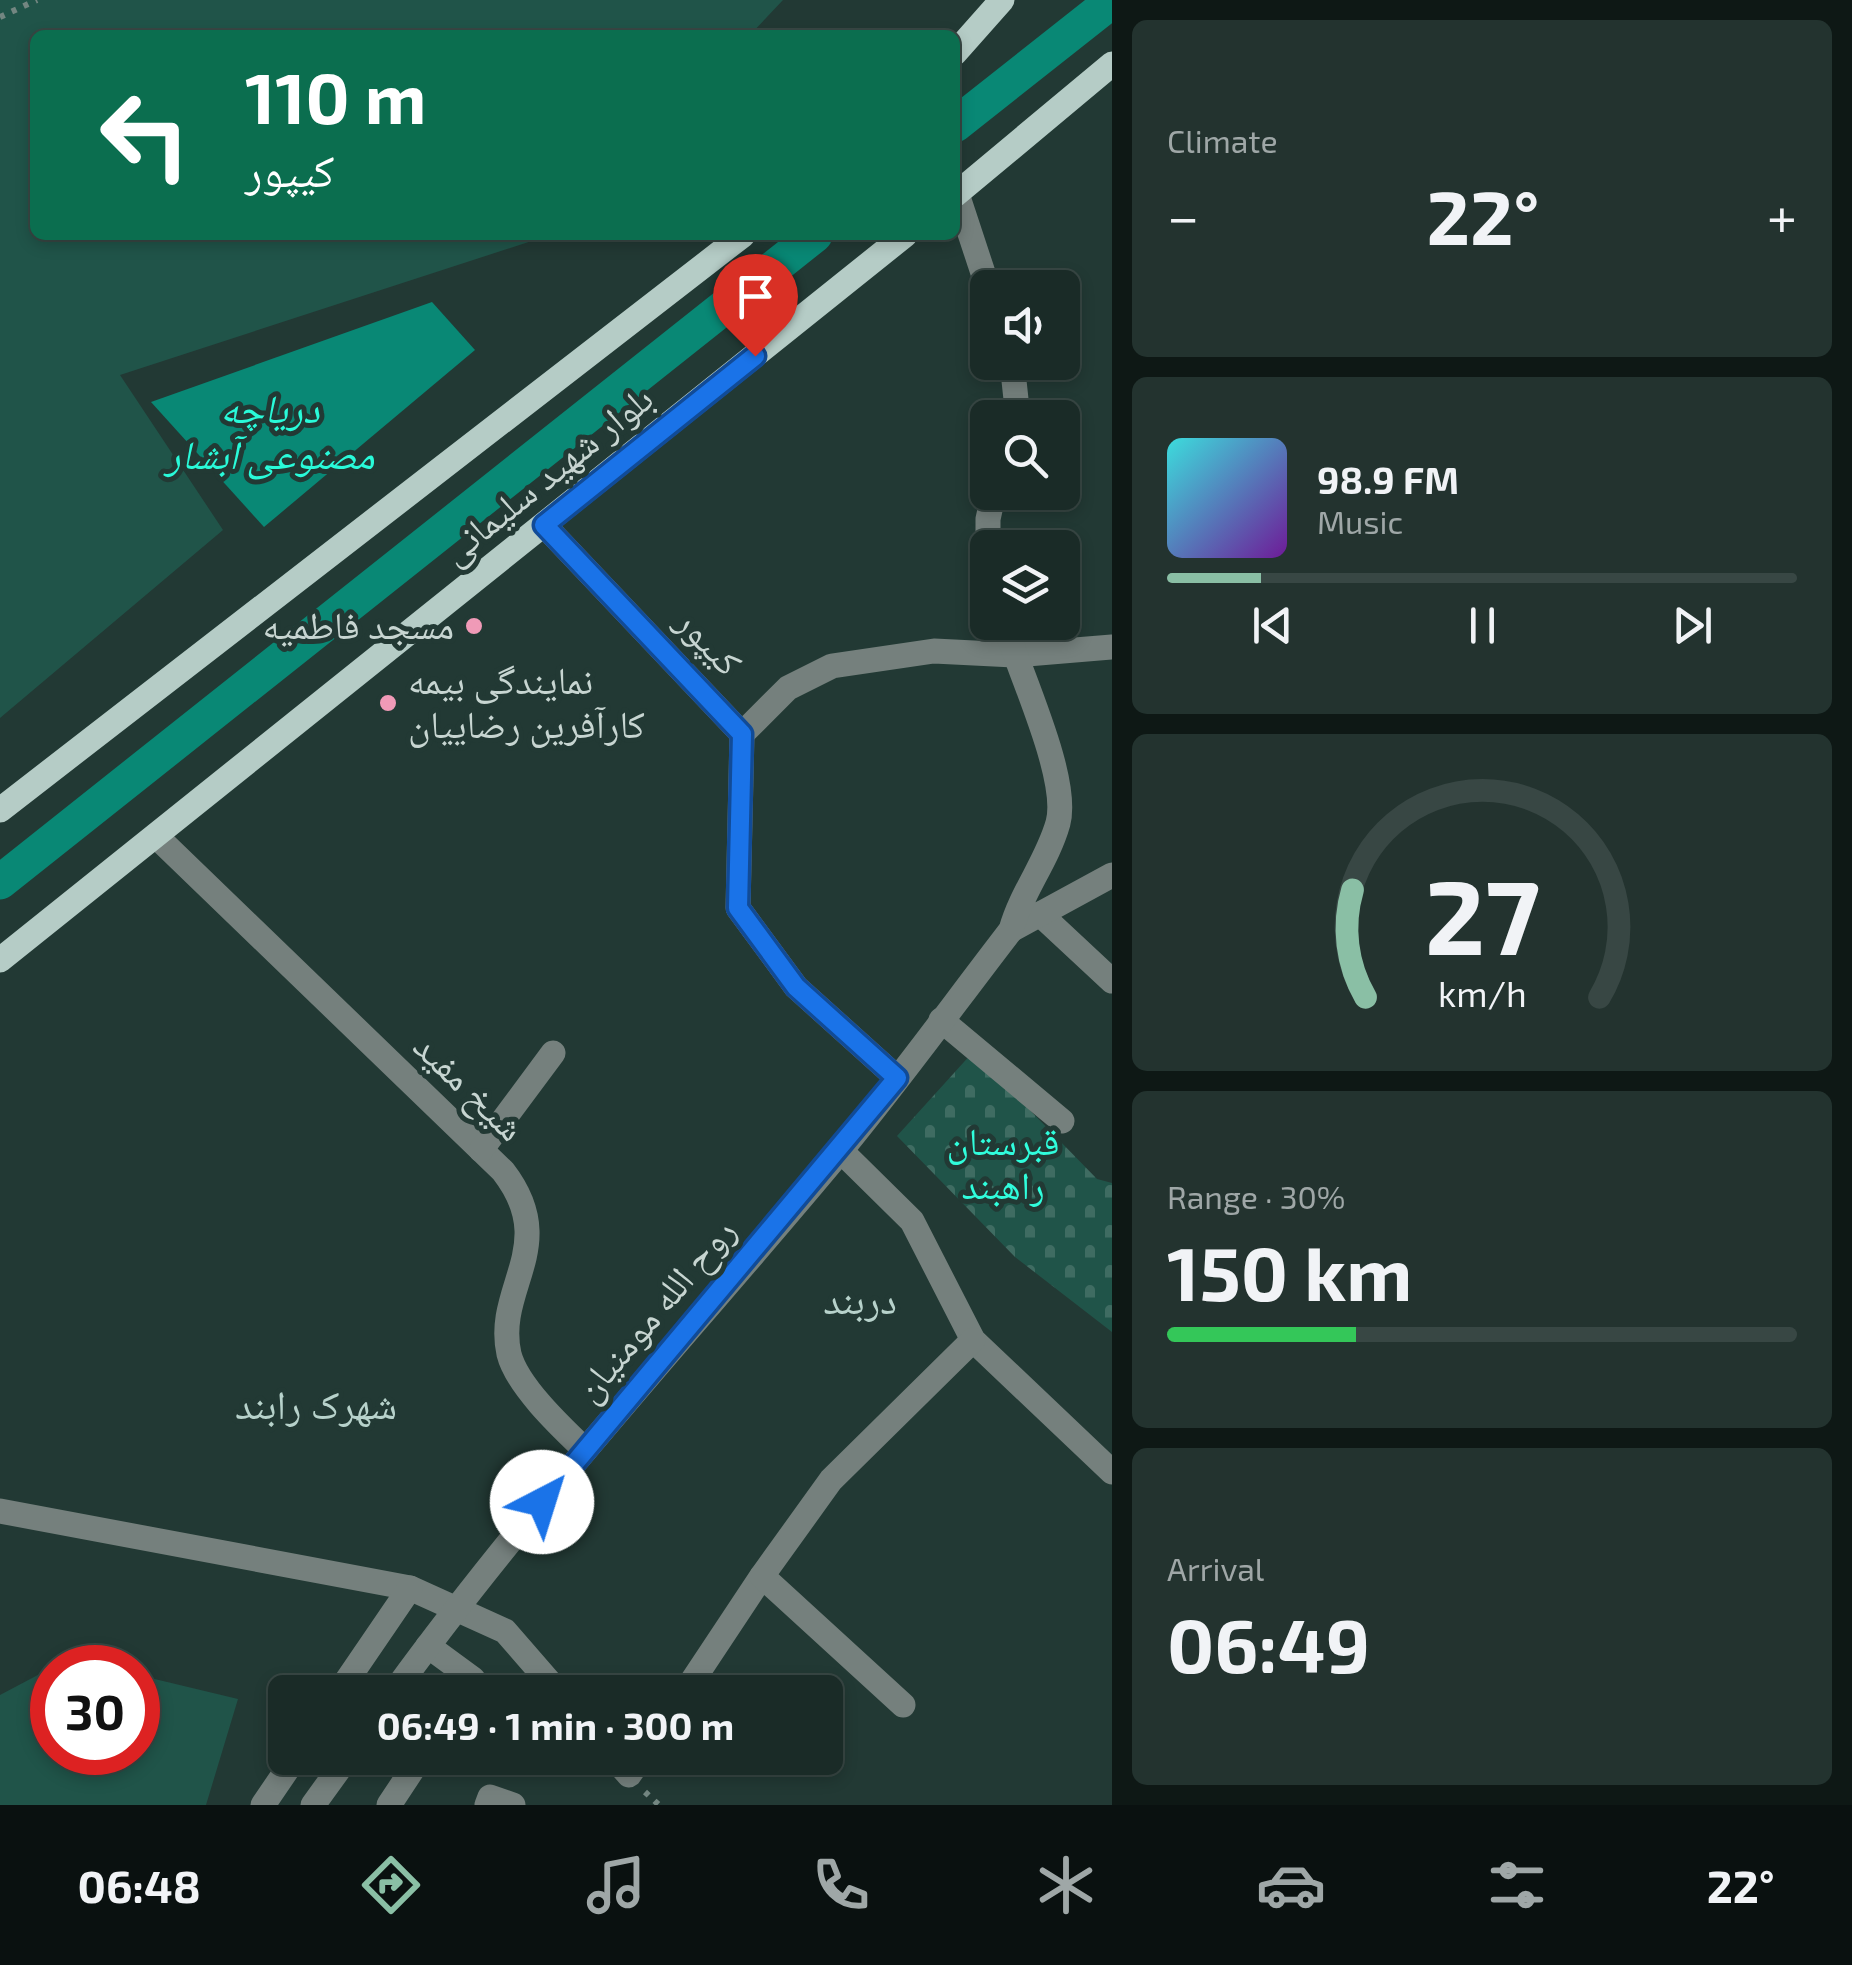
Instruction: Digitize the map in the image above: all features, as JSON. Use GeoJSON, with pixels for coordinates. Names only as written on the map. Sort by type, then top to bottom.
{"type":"FeatureCollection","features":[{"type":"Feature","properties":{"kind":"main road"},"geometry":{"type":"LineString","coordinates":[[960,46],[1002,0]]}},
{"type":"Feature","properties":{"kind":"main road"},"geometry":{"type":"LineString","coordinates":[[960,191],[1112,64]]}},
{"type":"Feature","properties":{"kind":"main road","name":"بلوار شهید سلیمانی"},"geometry":{"type":"LineString","coordinates":[[0,810],[737,240]]}},
{"type":"Feature","properties":{"kind":"main road","name":"بلوار شهید سلیمانی"},"geometry":{"type":"LineString","coordinates":[[0,960],[900,240]]}},
{"type":"Feature","properties":{"kind":"street"},"geometry":{"type":"LineString","coordinates":[[960,206],[982,270]]}},
{"type":"Feature","properties":{"kind":"street","name":"کیپور"},"geometry":{"type":"LineString","coordinates":[[544,525],[742,734],[738,908],[796,987],[897,1078]]}},
{"type":"Feature","properties":{"kind":"street"},"geometry":{"type":"LineString","coordinates":[[1010,640],[1061,789],[1059,818],[1048,853],[1021,896],[1010,930]]}},
{"type":"Feature","properties":{"kind":"street"},"geometry":{"type":"LineString","coordinates":[[742,734],[788,688],[832,666],[934,651],[1014,654],[1112,646]]}},
{"type":"Feature","properties":{"kind":"street","name":"شیخ مفید"},"geometry":{"type":"LineString","coordinates":[[156,837],[481,1150],[520,1194],[528,1232],[508,1330],[510,1358],[547,1414],[585,1450]]}},
{"type":"Feature","properties":{"kind":"street"},"geometry":{"type":"LineString","coordinates":[[1010,930],[1112,875]]}},
{"type":"Feature","properties":{"kind":"street"},"geometry":{"type":"LineString","coordinates":[[1040,914],[1112,981]]}},
{"type":"Feature","properties":{"kind":"street","name":"روح الله مومنیان"},"geometry":{"type":"LineString","coordinates":[[407,1675],[457,1606],[585,1450],[840,1150],[1010,930]]}},
{"type":"Feature","properties":{"kind":"street"},"geometry":{"type":"LineString","coordinates":[[941,1020],[1062,1121]]}},
{"type":"Feature","properties":{"kind":"street"},"geometry":{"type":"LineString","coordinates":[[481,1150],[553,1053]]}},
{"type":"Feature","properties":{"kind":"street"},"geometry":{"type":"LineString","coordinates":[[840,1150],[912,1221],[974,1340],[1112,1472]]}},
{"type":"Feature","properties":{"kind":"street"},"geometry":{"type":"LineString","coordinates":[[696,1675],[831,1480],[974,1340]]}},
{"type":"Feature","properties":{"kind":"street"},"geometry":{"type":"LineString","coordinates":[[0,1511],[410,1588],[505,1631],[543,1675]]}},
{"type":"Feature","properties":{"kind":"street"},"geometry":{"type":"LineString","coordinates":[[762,1576],[903,1705]]}},
{"type":"Feature","properties":{"kind":"street"},"geometry":{"type":"LineString","coordinates":[[351,1675],[410,1588]]}},
{"type":"Feature","properties":{"kind":"street"},"geometry":{"type":"LineString","coordinates":[[428,1646],[468,1675]]}},
{"type":"Feature","properties":{"kind":"street"},"geometry":{"type":"LineString","coordinates":[[263,1805],[283,1775]]}},
{"type":"Feature","properties":{"kind":"street"},"geometry":{"type":"LineString","coordinates":[[313,1805],[335,1775]]}},
{"type":"Feature","properties":{"kind":"street"},"geometry":{"type":"LineString","coordinates":[[388,1805],[408,1775]]}},
{"type":"Feature","properties":{"kind":"street"},"geometry":{"type":"LineString","coordinates":[[487,1805],[490,1796],[513,1805]]}},
{"type":"Feature","properties":{"kind":"path"},"geometry":{"type":"LineString","coordinates":[[0,17],[36,0]]}},
{"type":"Feature","properties":{"kind":"green space"},"geometry":{"type":"Polygon","coordinates":[[[0,0],[783,0],[755,30],[30,30],[30,240],[535,240],[120,375],[223,530],[0,718],[0,0]]]}},
{"type":"Feature","properties":{"kind":"green space","name":"قبرستان راهبند"},"geometry":{"type":"Polygon","coordinates":[[[973,1052],[1097,1179],[1112,1183],[1112,1332],[1015,1257],[897,1136],[973,1052]]]}},
{"type":"Feature","properties":{"kind":"green space"},"geometry":{"type":"Polygon","coordinates":[[[30,1679],[30,1775],[160,1775],[160,1680],[238,1699],[206,1805],[0,1805],[0,1695],[30,1679]]]}},
{"type":"Feature","properties":{"kind":"water","name":"دریاچه مصنوعی آبشار"},"geometry":{"type":"Polygon","coordinates":[[[432,302],[475,350],[264,527],[151,402],[432,302]]]}},
{"type":"Feature","properties":{"kind":"waterway"},"geometry":{"type":"LineString","coordinates":[[960,121],[1112,1]]}},
{"type":"Feature","properties":{"kind":"waterway"},"geometry":{"type":"LineString","coordinates":[[0,882],[809,240]]}},
{"type":"Feature","properties":{"kind":"place","name":"مسجد فاطمیه"},"geometry":{"type":"Point","coordinates":[474,626]}},
{"type":"Feature","properties":{"kind":"place","name":"نمایندگی بیمه کارآفرین رضاییان"},"geometry":{"type":"Point","coordinates":[388,703]}},
{"type":"Feature","properties":{"kind":"district","name":"دربند"},"geometry":{"type":"Point","coordinates":[860,1300]}},
{"type":"Feature","properties":{"kind":"district","name":"شهرک رابند"},"geometry":{"type":"Point","coordinates":[316,1405]}},
{"type":"Feature","properties":{"kind":"route"},"geometry":{"type":"LineString","coordinates":[[542,1502],[897,1078],[796,987],[738,908],[736,849],[744,787],[742,734],[544,525],[755,356]]}}]}
